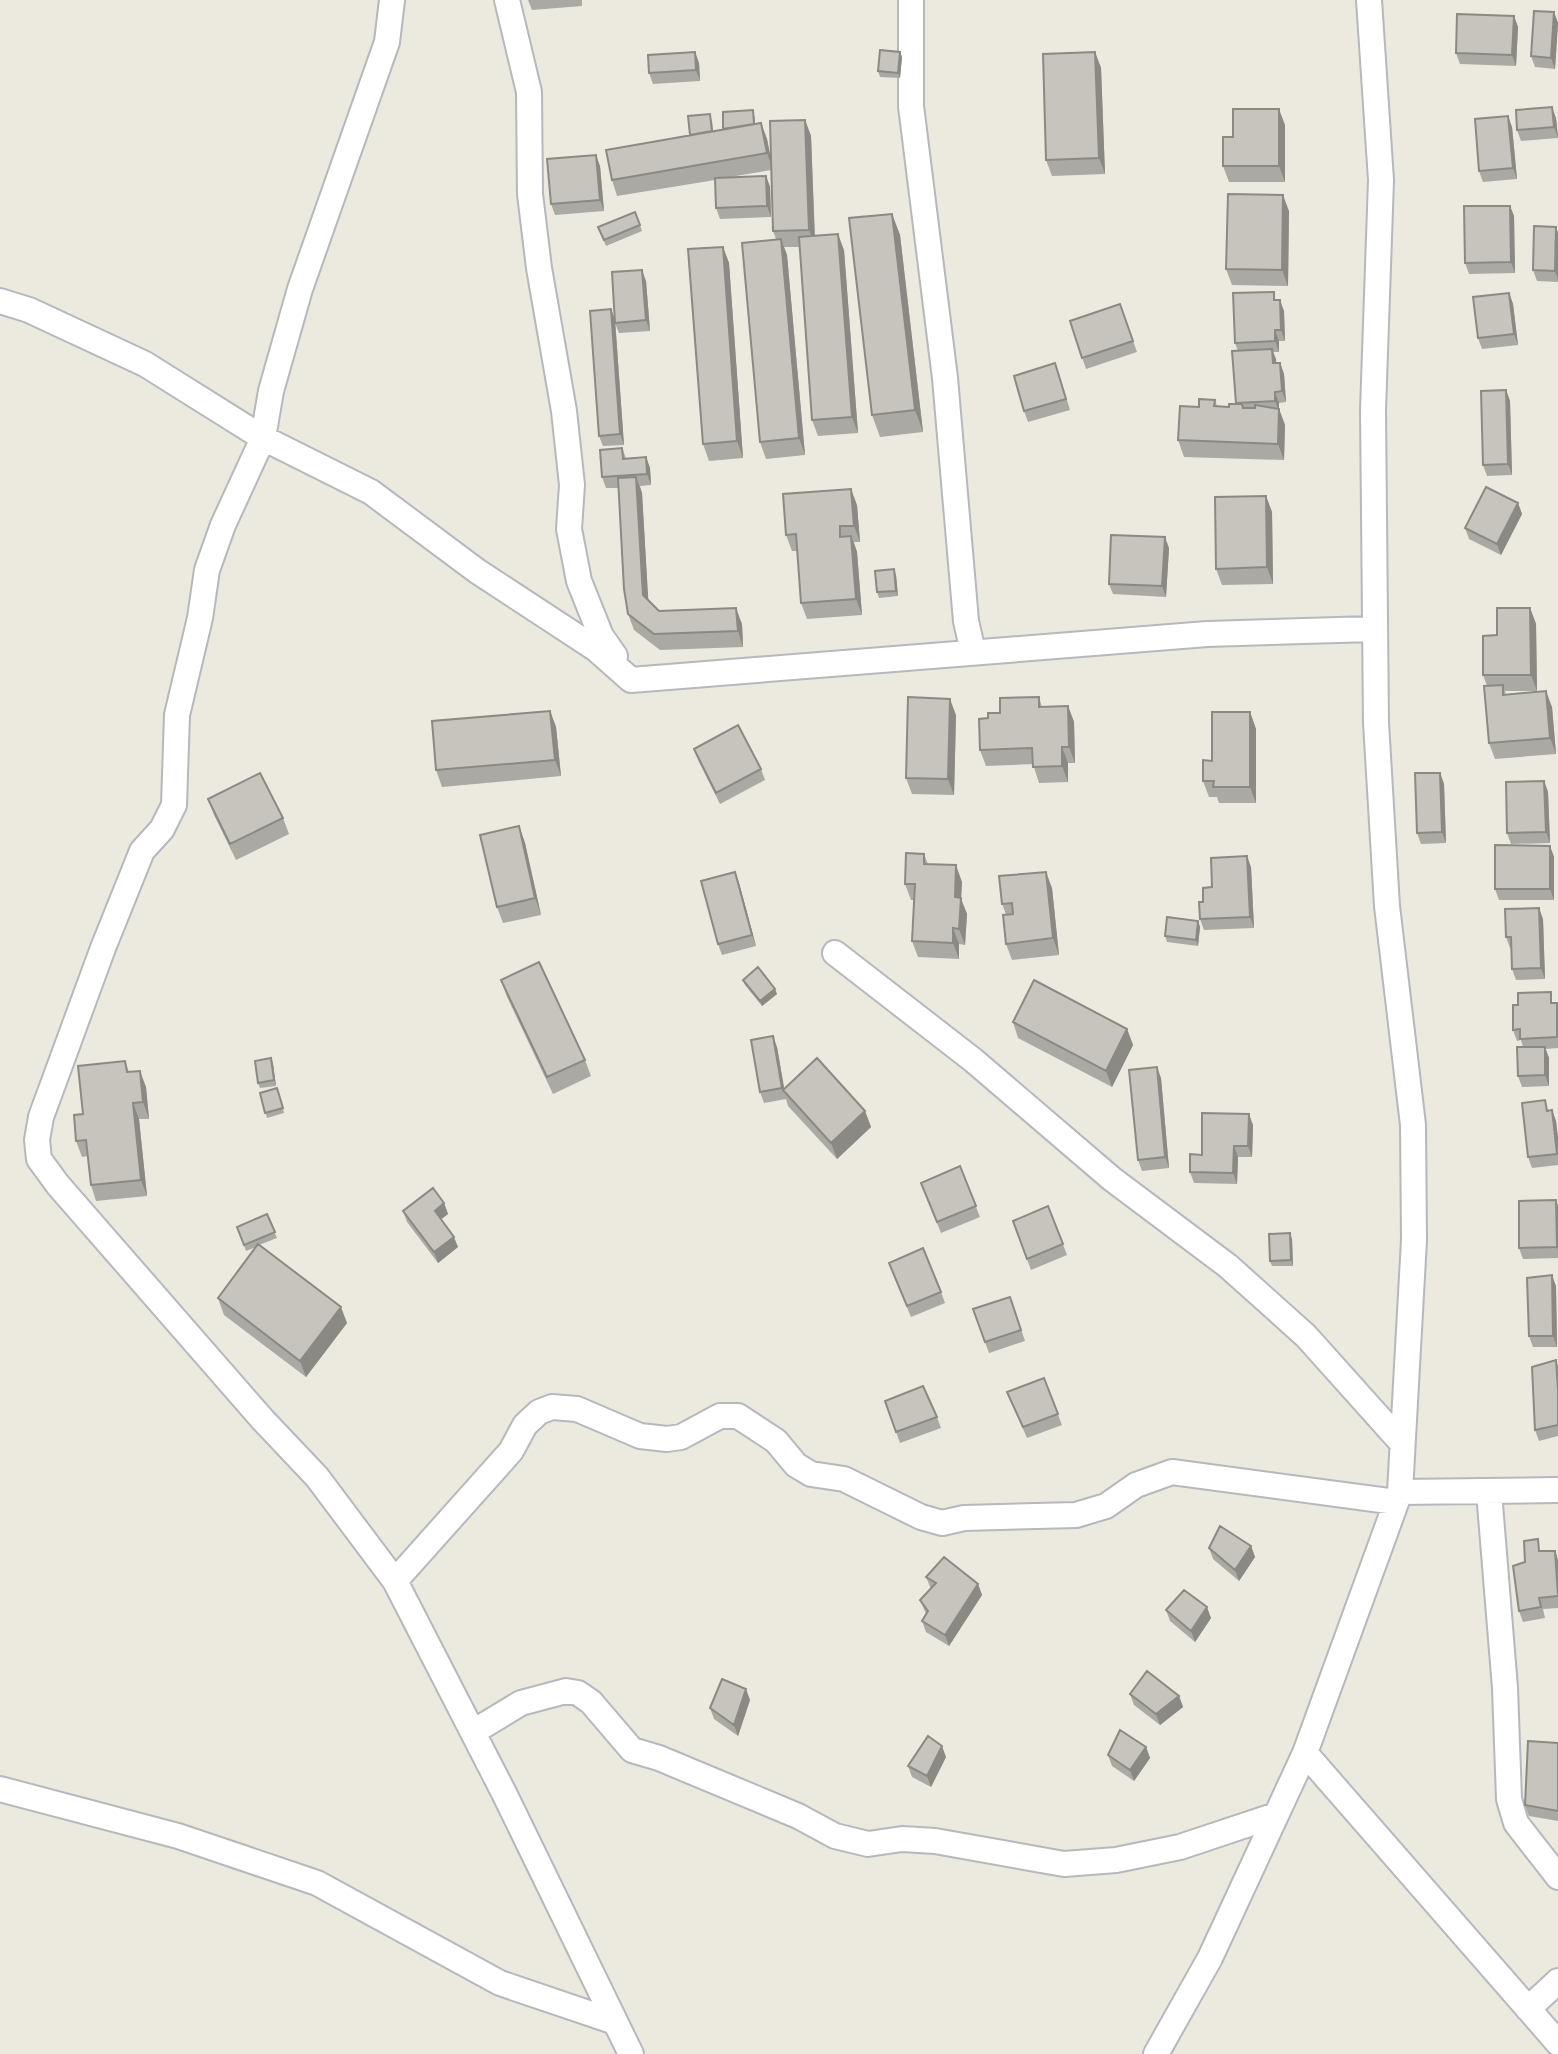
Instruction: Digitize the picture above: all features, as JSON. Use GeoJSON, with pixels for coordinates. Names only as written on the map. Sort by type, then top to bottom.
{"type":"FeatureCollection","features":[{"type":"Feature","properties":{"kind":"street"},"geometry":{"type":"LineString","coordinates":[[392,0],[387,42],[300,289],[271,391],[262,438],[223,525],[207,570],[200,618],[177,715],[174,805],[162,829],[142,851],[103,948],[41,1117],[37,1140],[39,1158],[103,1238],[263,1420],[317,1477],[395,1581],[474,1732],[612,2021],[631,2054]]}},
{"type":"Feature","properties":{"kind":"street"},"geometry":{"type":"LineString","coordinates":[[507,0],[529,92],[530,194],[539,268],[564,411],[572,485],[569,529],[579,581],[601,636],[631,680]]}},
{"type":"Feature","properties":{"kind":"street"},"geometry":{"type":"LineString","coordinates":[[911,0],[911,106],[931,253],[965,608],[974,652]]}},
{"type":"Feature","properties":{"kind":"street"},"geometry":{"type":"LineString","coordinates":[[1156,2054],[1210,1958],[1305,1753],[1398,1497],[1414,1240],[1413,1125],[1387,906],[1372,629],[1373,410],[1381,180],[1369,0]]}},
{"type":"Feature","properties":{"kind":"street"},"geometry":{"type":"LineString","coordinates":[[0,301],[29,310],[145,364],[262,438],[371,492],[477,570],[596,649],[631,680],[1207,634],[1372,629]]}},
{"type":"Feature","properties":{"kind":"street"},"geometry":{"type":"LineString","coordinates":[[835,953],[973,1060],[1112,1179],[1228,1266],[1306,1336],[1401,1442]]}},
{"type":"Feature","properties":{"kind":"street"},"geometry":{"type":"LineString","coordinates":[[395,1581],[511,1451],[525,1425],[539,1412],[552,1407],[577,1409],[640,1436],[667,1439],[681,1437],[720,1416],[738,1416],[776,1441],[796,1465],[811,1474],[844,1479],[921,1517],[942,1522],[964,1518],[1076,1515],[1106,1506],[1136,1485],[1172,1472],[1398,1497],[1558,1490]]}},
{"type":"Feature","properties":{"kind":"street"},"geometry":{"type":"LineString","coordinates":[[1489,1492],[1504,1688],[1509,1799],[1516,1823],[1558,1877]]}},
{"type":"Feature","properties":{"kind":"street"},"geometry":{"type":"LineString","coordinates":[[474,1732],[522,1703],[566,1691],[578,1693],[591,1702],[632,1750],[659,1758],[798,1816],[835,1836],[868,1844],[902,1839],[935,1841],[1064,1864],[1116,1860],[1180,1847],[1276,1815]]}},
{"type":"Feature","properties":{"kind":"street"},"geometry":{"type":"LineString","coordinates":[[1305,1753],[1558,2043]]}},
{"type":"Feature","properties":{"kind":"street"},"geometry":{"type":"LineString","coordinates":[[0,1789],[178,1836],[317,1883],[500,1983],[612,2021]]}},
{"type":"Feature","properties":{"kind":"street"},"geometry":{"type":"LineString","coordinates":[[1528,2009],[1558,1981]]}},
{"type":"Feature","properties":{"kind":"building"},"geometry":{"type":"Polygon","coordinates":[[[1534,11],[1554,12],[1551,58],[1531,56],[1534,11]]]}},
{"type":"Feature","properties":{"kind":"building"},"geometry":{"type":"Polygon","coordinates":[[[1457,14],[1514,16],[1512,55],[1456,53],[1457,14]]]}},
{"type":"Feature","properties":{"kind":"building"},"geometry":{"type":"Polygon","coordinates":[[[880,50],[900,52],[898,73],[878,71],[880,50]]]}},
{"type":"Feature","properties":{"kind":"building"},"geometry":{"type":"Polygon","coordinates":[[[695,52],[696,70],[649,73],[648,55],[695,52]]]}},
{"type":"Feature","properties":{"kind":"building"},"geometry":{"type":"Polygon","coordinates":[[[1095,52],[1099,158],[1046,160],[1043,54],[1095,52]]]}},
{"type":"Feature","properties":{"kind":"building"},"geometry":{"type":"Polygon","coordinates":[[[1552,107],[1554,127],[1517,130],[1516,110],[1552,107]]]}},
{"type":"Feature","properties":{"kind":"building"},"geometry":{"type":"Polygon","coordinates":[[[1233,109],[1279,109],[1279,166],[1223,166],[1223,137],[1233,137],[1233,109]]]}},
{"type":"Feature","properties":{"kind":"building"},"geometry":{"type":"Polygon","coordinates":[[[753,110],[754,124],[723,129],[723,112],[753,110]]]}},
{"type":"Feature","properties":{"kind":"building"},"geometry":{"type":"Polygon","coordinates":[[[710,114],[712,131],[690,135],[688,116],[710,114]]]}},
{"type":"Feature","properties":{"kind":"building"},"geometry":{"type":"Polygon","coordinates":[[[1508,116],[1513,168],[1479,171],[1475,119],[1508,116]]]}},
{"type":"Feature","properties":{"kind":"building"},"geometry":{"type":"Polygon","coordinates":[[[805,120],[809,230],[773,231],[770,121],[805,120]]]}},
{"type":"Feature","properties":{"kind":"building"},"geometry":{"type":"Polygon","coordinates":[[[761,123],[767,153],[612,180],[606,150],[761,123]]]}},
{"type":"Feature","properties":{"kind":"building"},"geometry":{"type":"Polygon","coordinates":[[[596,155],[600,200],[551,204],[547,159],[596,155]]]}},
{"type":"Feature","properties":{"kind":"building"},"geometry":{"type":"Polygon","coordinates":[[[766,176],[767,206],[716,208],[715,178],[766,176]]]}},
{"type":"Feature","properties":{"kind":"building"},"geometry":{"type":"Polygon","coordinates":[[[1228,194],[1283,195],[1282,270],[1226,269],[1228,194]]]}},
{"type":"Feature","properties":{"kind":"building"},"geometry":{"type":"Polygon","coordinates":[[[1464,206],[1510,206],[1511,262],[1465,263],[1464,206]]]}},
{"type":"Feature","properties":{"kind":"building"},"geometry":{"type":"Polygon","coordinates":[[[635,212],[640,225],[604,240],[598,227],[635,212]]]}},
{"type":"Feature","properties":{"kind":"building"},"geometry":{"type":"Polygon","coordinates":[[[892,214],[915,410],[872,415],[849,218],[892,214]]]}},
{"type":"Feature","properties":{"kind":"building"},"geometry":{"type":"Polygon","coordinates":[[[1534,226],[1556,227],[1555,271],[1533,270],[1534,226]]]}},
{"type":"Feature","properties":{"kind":"building"},"geometry":{"type":"Polygon","coordinates":[[[838,234],[852,417],[812,420],[799,237],[838,234]]]}},
{"type":"Feature","properties":{"kind":"building"},"geometry":{"type":"Polygon","coordinates":[[[781,239],[799,438],[760,442],[742,243],[781,239]]]}},
{"type":"Feature","properties":{"kind":"building"},"geometry":{"type":"Polygon","coordinates":[[[723,247],[737,441],[703,444],[688,249],[723,247]]]}},
{"type":"Feature","properties":{"kind":"building"},"geometry":{"type":"Polygon","coordinates":[[[642,270],[646,320],[615,323],[612,272],[642,270]]]}},
{"type":"Feature","properties":{"kind":"building"},"geometry":{"type":"Polygon","coordinates":[[[1274,292],[1274,300],[1280,300],[1281,330],[1275,330],[1275,341],[1235,343],[1233,293],[1274,292]]]}},
{"type":"Feature","properties":{"kind":"building"},"geometry":{"type":"Polygon","coordinates":[[[1509,293],[1514,334],[1478,338],[1473,297],[1509,293]]]}},
{"type":"Feature","properties":{"kind":"building"},"geometry":{"type":"Polygon","coordinates":[[[1120,304],[1133,341],[1082,358],[1070,321],[1120,304]]]}},
{"type":"Feature","properties":{"kind":"building"},"geometry":{"type":"Polygon","coordinates":[[[611,309],[620,434],[599,436],[590,311],[611,309]]]}},
{"type":"Feature","properties":{"kind":"building"},"geometry":{"type":"Polygon","coordinates":[[[1272,349],[1273,363],[1280,363],[1282,391],[1275,392],[1275,401],[1236,403],[1232,351],[1272,349]]]}},
{"type":"Feature","properties":{"kind":"building"},"geometry":{"type":"Polygon","coordinates":[[[1055,363],[1066,399],[1024,411],[1014,376],[1055,363]]]}},
{"type":"Feature","properties":{"kind":"building"},"geometry":{"type":"Polygon","coordinates":[[[1506,390],[1508,464],[1483,465],[1481,391],[1506,390]]]}},
{"type":"Feature","properties":{"kind":"building"},"geometry":{"type":"Polygon","coordinates":[[[1199,399],[1215,400],[1214,406],[1242,404],[1243,408],[1255,408],[1255,405],[1279,409],[1278,444],[1178,440],[1180,406],[1199,407],[1199,399]]]}},
{"type":"Feature","properties":{"kind":"building"},"geometry":{"type":"Polygon","coordinates":[[[622,448],[623,459],[646,457],[647,474],[602,477],[600,450],[622,448]]]}},
{"type":"Feature","properties":{"kind":"building"},"geometry":{"type":"Polygon","coordinates":[[[636,477],[643,595],[659,611],[736,608],[738,631],[654,634],[628,614],[624,589],[618,478],[636,477]]]}},
{"type":"Feature","properties":{"kind":"building"},"geometry":{"type":"Polygon","coordinates":[[[1486,487],[1518,503],[1497,544],[1465,528],[1486,487]]]}},
{"type":"Feature","properties":{"kind":"building"},"geometry":{"type":"Polygon","coordinates":[[[851,489],[854,526],[840,526],[840,537],[851,536],[856,599],[801,603],[796,534],[786,535],[783,494],[851,489]]]}},
{"type":"Feature","properties":{"kind":"building"},"geometry":{"type":"Polygon","coordinates":[[[1266,496],[1267,567],[1216,569],[1215,497],[1266,496]]]}},
{"type":"Feature","properties":{"kind":"building"},"geometry":{"type":"Polygon","coordinates":[[[1111,535],[1165,537],[1162,586],[1109,584],[1111,535]]]}},
{"type":"Feature","properties":{"kind":"building"},"geometry":{"type":"Polygon","coordinates":[[[894,569],[896,591],[877,592],[875,571],[894,569]]]}},
{"type":"Feature","properties":{"kind":"building"},"geometry":{"type":"Polygon","coordinates":[[[1497,608],[1530,608],[1531,675],[1483,675],[1483,636],[1497,635],[1497,608]]]}},
{"type":"Feature","properties":{"kind":"building"},"geometry":{"type":"Polygon","coordinates":[[[1503,685],[1503,695],[1546,691],[1550,738],[1489,743],[1484,686],[1503,685]]]}},
{"type":"Feature","properties":{"kind":"building"},"geometry":{"type":"Polygon","coordinates":[[[908,697],[950,699],[948,779],[906,778],[908,697]]]}},
{"type":"Feature","properties":{"kind":"building"},"geometry":{"type":"Polygon","coordinates":[[[1039,697],[1039,707],[1068,706],[1069,747],[1062,747],[1062,766],[1033,767],[1032,748],[980,750],[979,719],[988,718],[988,713],[1000,713],[1000,698],[1039,697]]]}},
{"type":"Feature","properties":{"kind":"building"},"geometry":{"type":"Polygon","coordinates":[[[550,711],[555,760],[436,770],[432,721],[550,711]]]}},
{"type":"Feature","properties":{"kind":"building"},"geometry":{"type":"Polygon","coordinates":[[[1212,712],[1250,712],[1250,787],[1213,787],[1214,781],[1203,781],[1203,760],[1212,761],[1212,712]]]}},
{"type":"Feature","properties":{"kind":"building"},"geometry":{"type":"Polygon","coordinates":[[[738,725],[761,769],[716,793],[694,749],[738,725]]]}},
{"type":"Feature","properties":{"kind":"building"},"geometry":{"type":"Polygon","coordinates":[[[260,773],[283,818],[230,844],[208,799],[260,773]]]}},
{"type":"Feature","properties":{"kind":"building"},"geometry":{"type":"Polygon","coordinates":[[[1415,773],[1440,773],[1442,832],[1417,833],[1415,773]]]}},
{"type":"Feature","properties":{"kind":"building"},"geometry":{"type":"Polygon","coordinates":[[[1544,781],[1546,832],[1507,833],[1506,782],[1544,781]]]}},
{"type":"Feature","properties":{"kind":"building"},"geometry":{"type":"Polygon","coordinates":[[[519,826],[535,898],[497,907],[480,835],[519,826]]]}},
{"type":"Feature","properties":{"kind":"building"},"geometry":{"type":"Polygon","coordinates":[[[1495,845],[1550,846],[1550,889],[1495,889],[1495,845]]]}},
{"type":"Feature","properties":{"kind":"building"},"geometry":{"type":"Polygon","coordinates":[[[906,853],[924,854],[924,864],[956,865],[955,897],[961,898],[959,929],[953,928],[953,943],[912,941],[915,884],[905,884],[906,853]]]}},
{"type":"Feature","properties":{"kind":"building"},"geometry":{"type":"Polygon","coordinates":[[[1247,856],[1250,917],[1200,919],[1199,902],[1203,902],[1203,888],[1212,887],[1211,858],[1247,856]]]}},
{"type":"Feature","properties":{"kind":"building"},"geometry":{"type":"Polygon","coordinates":[[[735,872],[752,935],[718,944],[701,881],[735,872]]]}},
{"type":"Feature","properties":{"kind":"building"},"geometry":{"type":"Polygon","coordinates":[[[1046,872],[1053,938],[1006,944],[1003,915],[1013,914],[1012,903],[1002,904],[999,876],[1046,872]]]}},
{"type":"Feature","properties":{"kind":"building"},"geometry":{"type":"Polygon","coordinates":[[[1539,908],[1541,968],[1512,969],[1511,937],[1506,937],[1505,909],[1539,908]]]}},
{"type":"Feature","properties":{"kind":"building"},"geometry":{"type":"Polygon","coordinates":[[[1167,917],[1198,921],[1196,940],[1165,936],[1167,917]]]}},
{"type":"Feature","properties":{"kind":"building"},"geometry":{"type":"Polygon","coordinates":[[[539,962],[585,1060],[547,1077],[501,980],[539,962]]]}},
{"type":"Feature","properties":{"kind":"building"},"geometry":{"type":"Polygon","coordinates":[[[758,967],[775,989],[760,1001],[743,980],[758,967]]]}},
{"type":"Feature","properties":{"kind":"building"},"geometry":{"type":"Polygon","coordinates":[[[1034,980],[1127,1029],[1106,1071],[1013,1022],[1034,980]]]}},
{"type":"Feature","properties":{"kind":"building"},"geometry":{"type":"Polygon","coordinates":[[[1551,992],[1551,1003],[1557,1003],[1557,1037],[1520,1039],[1520,1029],[1513,1030],[1513,1005],[1518,1005],[1518,993],[1551,992]]]}},
{"type":"Feature","properties":{"kind":"building"},"geometry":{"type":"Polygon","coordinates":[[[773,1036],[782,1088],[760,1092],[751,1040],[773,1036]]]}},
{"type":"Feature","properties":{"kind":"building"},"geometry":{"type":"Polygon","coordinates":[[[1517,1047],[1545,1047],[1545,1075],[1518,1076],[1517,1047]]]}},
{"type":"Feature","properties":{"kind":"building"},"geometry":{"type":"Polygon","coordinates":[[[271,1058],[274,1080],[258,1083],[255,1061],[271,1058]]]}},
{"type":"Feature","properties":{"kind":"building"},"geometry":{"type":"Polygon","coordinates":[[[817,1058],[865,1111],[831,1143],[783,1090],[817,1058]]]}},
{"type":"Feature","properties":{"kind":"building"},"geometry":{"type":"Polygon","coordinates":[[[125,1061],[127,1072],[140,1071],[143,1102],[133,1103],[141,1180],[91,1185],[86,1140],[76,1141],[74,1115],[83,1114],[78,1066],[125,1061]]]}},
{"type":"Feature","properties":{"kind":"building"},"geometry":{"type":"Polygon","coordinates":[[[1157,1067],[1165,1157],[1138,1160],[1129,1070],[1157,1067]]]}},
{"type":"Feature","properties":{"kind":"building"},"geometry":{"type":"Polygon","coordinates":[[[277,1088],[283,1108],[265,1113],[260,1093],[277,1088]]]}},
{"type":"Feature","properties":{"kind":"building"},"geometry":{"type":"Polygon","coordinates":[[[1545,1100],[1547,1111],[1552,1110],[1557,1154],[1528,1157],[1522,1103],[1545,1100]]]}},
{"type":"Feature","properties":{"kind":"building"},"geometry":{"type":"Polygon","coordinates":[[[1202,1113],[1249,1114],[1248,1146],[1234,1146],[1233,1173],[1190,1172],[1190,1154],[1202,1155],[1202,1113]]]}},
{"type":"Feature","properties":{"kind":"building"},"geometry":{"type":"Polygon","coordinates":[[[960,1166],[976,1206],[937,1222],[921,1183],[960,1166]]]}},
{"type":"Feature","properties":{"kind":"building"},"geometry":{"type":"Polygon","coordinates":[[[433,1188],[444,1203],[435,1211],[454,1237],[434,1252],[403,1211],[433,1188]]]}},
{"type":"Feature","properties":{"kind":"building"},"geometry":{"type":"Polygon","coordinates":[[[1556,1200],[1557,1247],[1519,1248],[1519,1201],[1556,1200]]]}},
{"type":"Feature","properties":{"kind":"building"},"geometry":{"type":"Polygon","coordinates":[[[1048,1206],[1063,1244],[1027,1259],[1013,1221],[1048,1206]]]}},
{"type":"Feature","properties":{"kind":"building"},"geometry":{"type":"Polygon","coordinates":[[[267,1214],[275,1232],[244,1245],[237,1227],[267,1214]]]}},
{"type":"Feature","properties":{"kind":"building"},"geometry":{"type":"Polygon","coordinates":[[[1290,1233],[1291,1260],[1270,1261],[1269,1234],[1290,1233]]]}},
{"type":"Feature","properties":{"kind":"building"},"geometry":{"type":"Polygon","coordinates":[[[258,1244],[341,1307],[300,1361],[218,1298],[258,1244]]]}},
{"type":"Feature","properties":{"kind":"building"},"geometry":{"type":"Polygon","coordinates":[[[923,1248],[941,1292],[907,1306],[889,1263],[923,1248]]]}},
{"type":"Feature","properties":{"kind":"building"},"geometry":{"type":"Polygon","coordinates":[[[1552,1275],[1553,1336],[1529,1336],[1527,1278],[1552,1275]]]}},
{"type":"Feature","properties":{"kind":"building"},"geometry":{"type":"Polygon","coordinates":[[[1010,1297],[1021,1330],[985,1342],[973,1309],[1010,1297]]]}},
{"type":"Feature","properties":{"kind":"building"},"geometry":{"type":"Polygon","coordinates":[[[1556,1360],[1558,1425],[1535,1430],[1532,1367],[1556,1360]]]}},
{"type":"Feature","properties":{"kind":"building"},"geometry":{"type":"Polygon","coordinates":[[[1044,1378],[1058,1414],[1023,1427],[1007,1392],[1044,1378]]]}},
{"type":"Feature","properties":{"kind":"building"},"geometry":{"type":"Polygon","coordinates":[[[923,1386],[937,1417],[896,1432],[885,1401],[923,1386]]]}},
{"type":"Feature","properties":{"kind":"building"},"geometry":{"type":"Polygon","coordinates":[[[1220,1526],[1251,1546],[1235,1570],[1209,1548],[1220,1526]]]}},
{"type":"Feature","properties":{"kind":"building"},"geometry":{"type":"Polygon","coordinates":[[[1538,1539],[1539,1551],[1555,1551],[1558,1596],[1539,1598],[1541,1607],[1519,1611],[1513,1566],[1525,1562],[1524,1541],[1538,1539]]]}},
{"type":"Feature","properties":{"kind":"building"},"geometry":{"type":"Polygon","coordinates":[[[944,1557],[978,1584],[945,1635],[922,1621],[928,1611],[920,1600],[936,1583],[926,1577],[944,1557]]]}},
{"type":"Feature","properties":{"kind":"building"},"geometry":{"type":"Polygon","coordinates":[[[1184,1590],[1207,1607],[1191,1631],[1166,1610],[1184,1590]]]}},
{"type":"Feature","properties":{"kind":"building"},"geometry":{"type":"Polygon","coordinates":[[[1147,1671],[1179,1696],[1156,1714],[1130,1694],[1147,1671]]]}},
{"type":"Feature","properties":{"kind":"building"},"geometry":{"type":"Polygon","coordinates":[[[722,1679],[746,1689],[734,1725],[710,1708],[722,1679]]]}},
{"type":"Feature","properties":{"kind":"building"},"geometry":{"type":"Polygon","coordinates":[[[1120,1730],[1146,1747],[1130,1770],[1108,1755],[1120,1730]]]}},
{"type":"Feature","properties":{"kind":"building"},"geometry":{"type":"Polygon","coordinates":[[[928,1736],[942,1746],[927,1776],[908,1766],[928,1736]]]}},
{"type":"Feature","properties":{"kind":"building"},"geometry":{"type":"Polygon","coordinates":[[[1528,1741],[1558,1743],[1558,1811],[1525,1805],[1528,1741]]]}}]}
